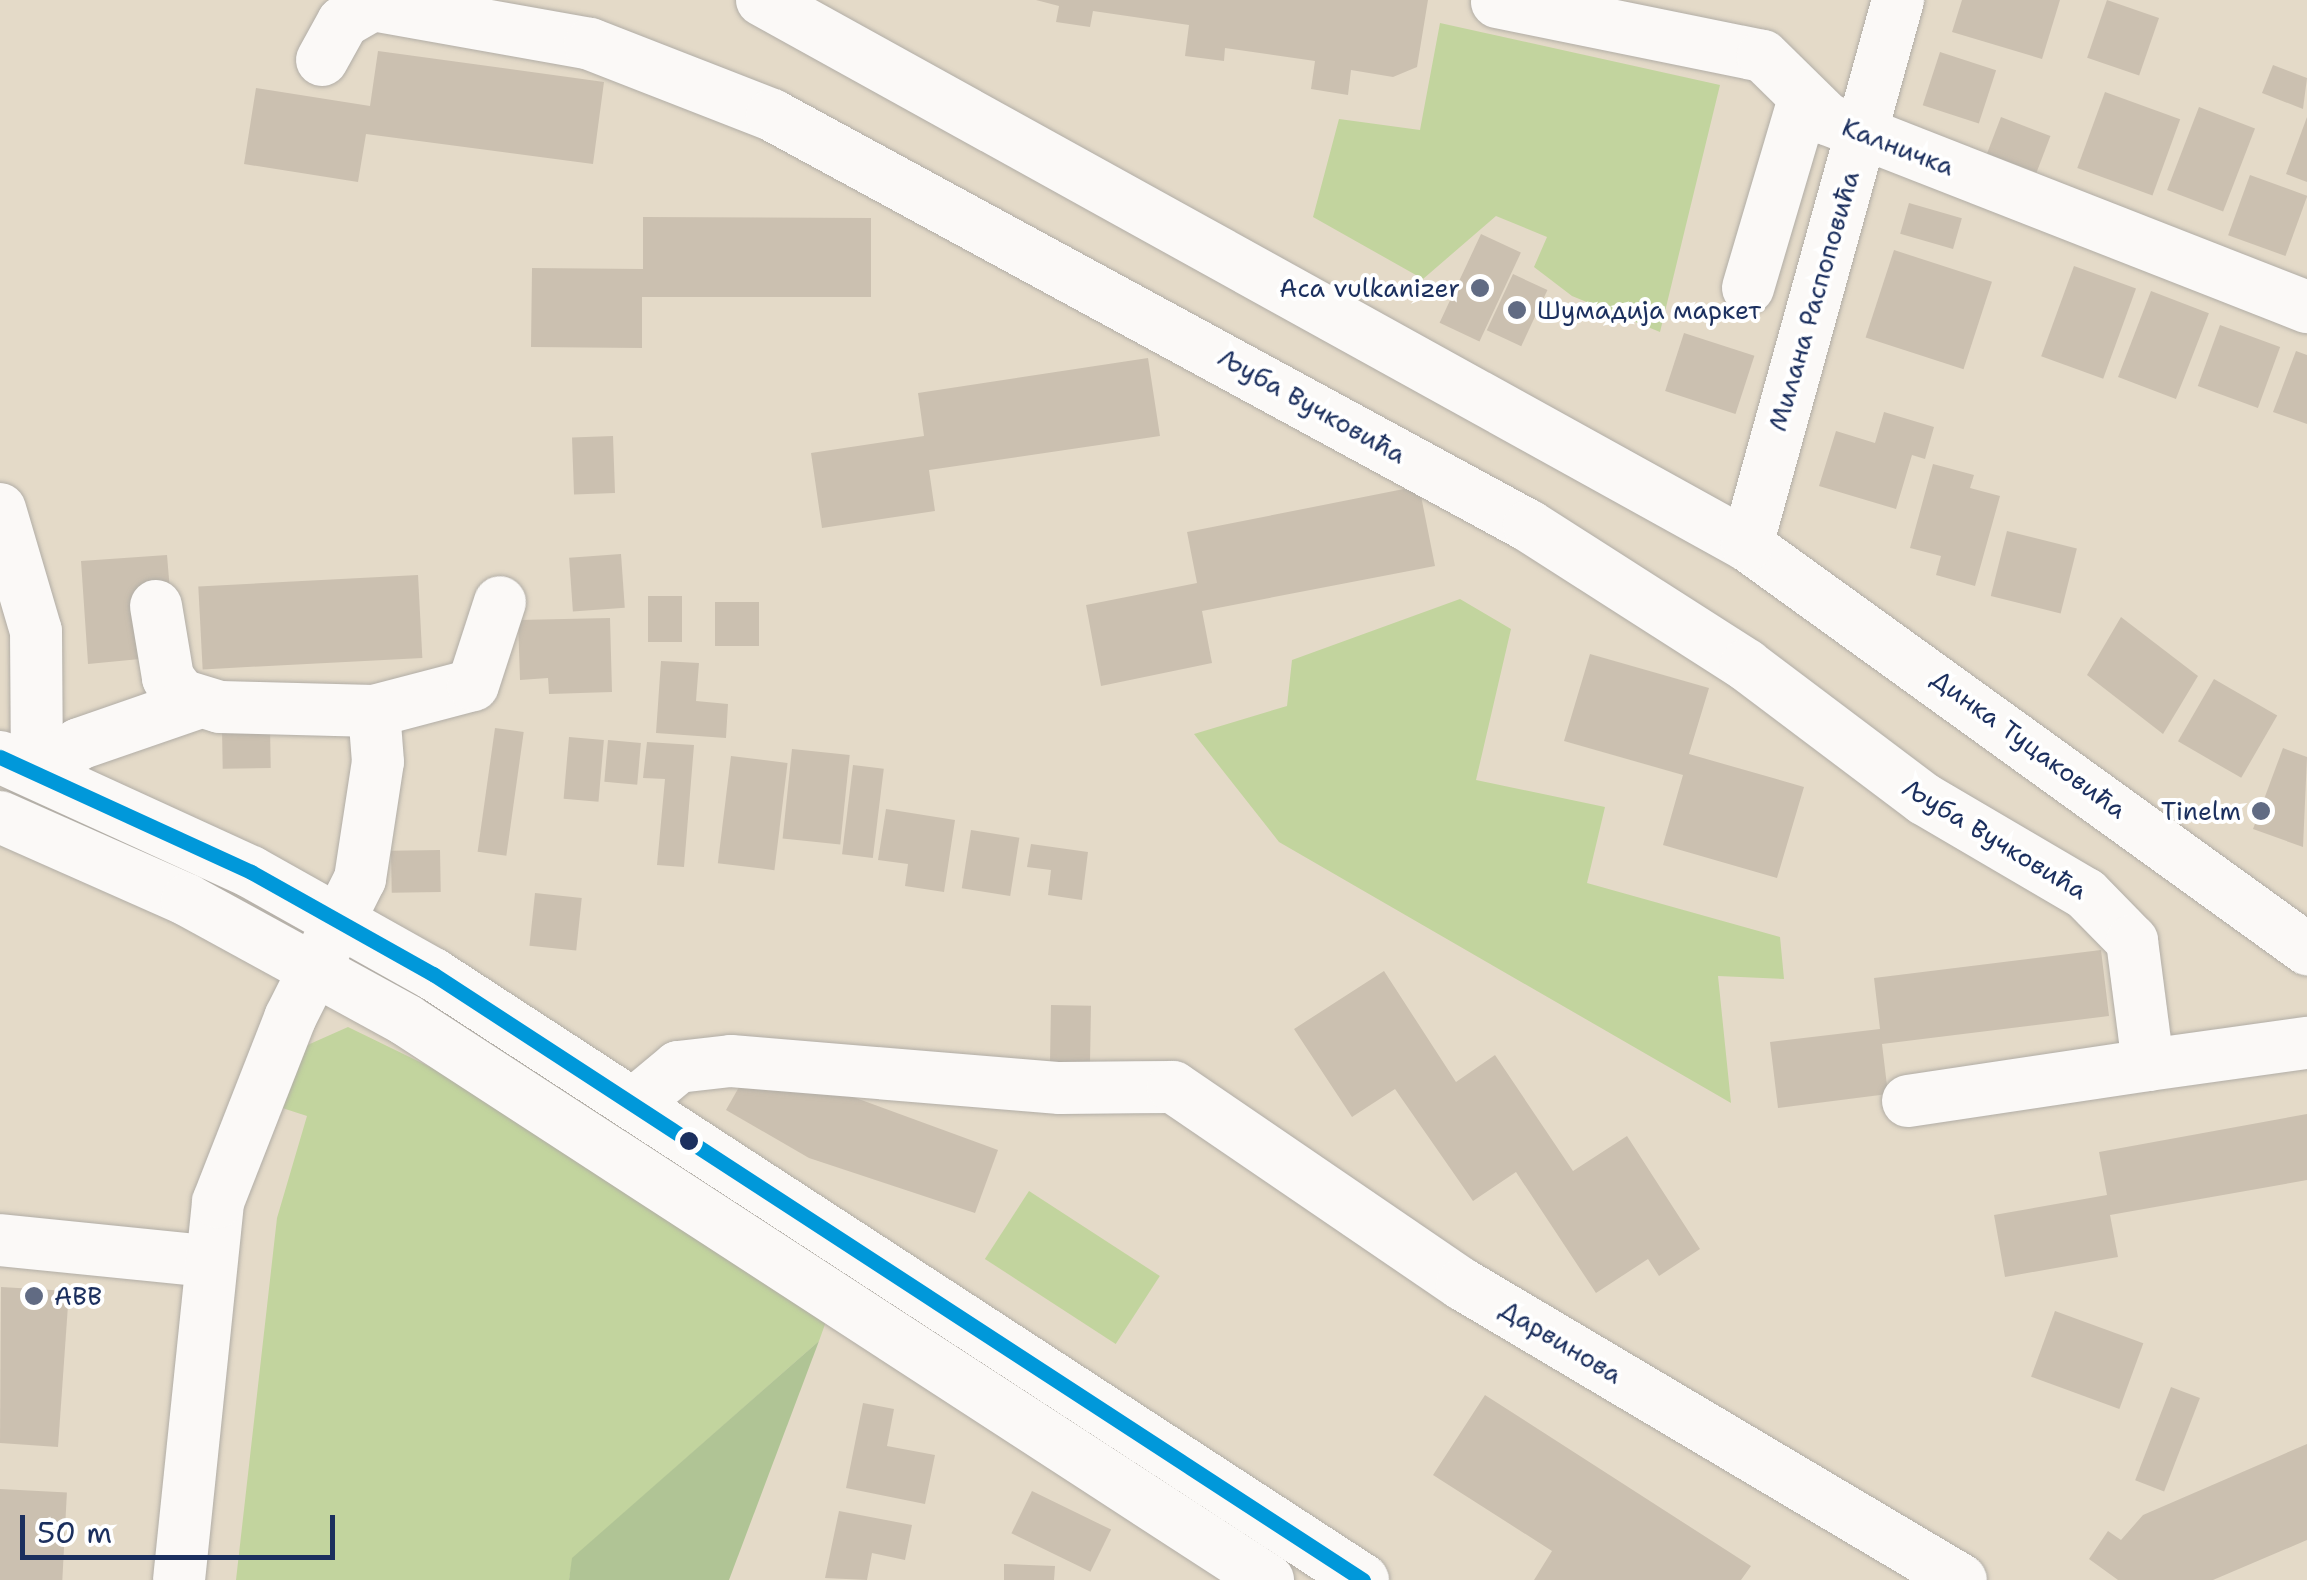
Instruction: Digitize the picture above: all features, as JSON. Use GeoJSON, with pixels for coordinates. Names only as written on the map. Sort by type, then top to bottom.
{"type":"FeatureCollection","features":[{"type":"Feature","properties":{"kind":"street"},"geometry":{"type":"LineString","coordinates":[[762,0],[1748,545]]}},
{"type":"Feature","properties":{"kind":"street","name":"Милана Распоповића"},"geometry":{"type":"LineString","coordinates":[[1748,545],[1898,0]]}},
{"type":"Feature","properties":{"kind":"street","name":"Калничка"},"geometry":{"type":"LineString","coordinates":[[1497,2],[1762,56],[1803,102],[1862,132],[2307,307]]}},
{"type":"Feature","properties":{"kind":"street","name":"Љуба Вучковића"},"geometry":{"type":"LineString","coordinates":[[322,60],[342,22],[372,5],[641,60],[772,115],[1247,369],[1529,526],[1746,665],[1924,799],[2106,908],[2132,941],[2148,1066]]}},
{"type":"Feature","properties":{"kind":"street"},"geometry":{"type":"LineString","coordinates":[[1748,288],[1803,102]]}},
{"type":"Feature","properties":{"kind":"street"},"geometry":{"type":"LineString","coordinates":[[0,510],[36,631],[18,765]]}},
{"type":"Feature","properties":{"kind":"street","name":"Динка Туцаковића"},"geometry":{"type":"LineString","coordinates":[[1748,545],[2307,949]]}},
{"type":"Feature","properties":{"kind":"street"},"geometry":{"type":"LineString","coordinates":[[18,765],[200,702],[374,711],[474,685],[500,602]]}},
{"type":"Feature","properties":{"kind":"street"},"geometry":{"type":"LineString","coordinates":[[156,606],[168,678],[200,702]]}},
{"type":"Feature","properties":{"kind":"street"},"geometry":{"type":"LineString","coordinates":[[179,1580],[208,1261],[242,1134],[314,969],[342,921],[371,818],[374,711]]}},
{"type":"Feature","properties":{"kind":"street"},"geometry":{"type":"LineString","coordinates":[[18,765],[342,921],[635,1103],[1363,1580]]}},
{"type":"Feature","properties":{"kind":"street"},"geometry":{"type":"LineString","coordinates":[[0,817],[314,969],[406,1020],[1268,1580]]}},
{"type":"Feature","properties":{"kind":"street"},"geometry":{"type":"LineString","coordinates":[[1908,1101],[2307,1043]]}},
{"type":"Feature","properties":{"kind":"street","name":"Дарвинова"},"geometry":{"type":"LineString","coordinates":[[635,1103],[678,1067],[730,1061],[1060,1088],[1172,1087],[1462,1284],[1960,1580]]}},
{"type":"Feature","properties":{"kind":"street"},"geometry":{"type":"LineString","coordinates":[[0,1240],[208,1261]]}},
{"type":"Feature","properties":{"kind":"green space"},"geometry":{"type":"Polygon","coordinates":[[[1440,23],[1720,85],[1660,332],[1572,296],[1534,267],[1547,237],[1496,216],[1423,279],[1313,217],[1339,119],[1420,130],[1440,23]]]}},
{"type":"Feature","properties":{"kind":"green space"},"geometry":{"type":"Polygon","coordinates":[[[1460,599],[1511,629],[1476,780],[1605,807],[1587,883],[1780,937],[1784,979],[1718,976],[1731,1103],[1279,842],[1194,734],[1287,706],[1292,660],[1460,599]]]}},
{"type":"Feature","properties":{"kind":"green space"},"geometry":{"type":"Polygon","coordinates":[[[348,1027],[465,1084],[828,1316],[819,1341],[573,1558],[569,1580],[236,1580],[277,1218],[307,1116],[270,1104],[303,1047],[348,1027]]]}},
{"type":"Feature","properties":{"kind":"green space"},"geometry":{"type":"Polygon","coordinates":[[[1029,1191],[1160,1276],[1116,1344],[985,1259],[1029,1191]]]}},
{"type":"Feature","properties":{"kind":"green space"},"geometry":{"type":"Polygon","coordinates":[[[819,1341],[729,1580],[569,1580],[572,1558],[819,1341]]]}},
{"type":"Feature","properties":{"kind":"building"},"geometry":{"type":"Polygon","coordinates":[[[1036,0],[1428,0],[1417,67],[1393,77],[1351,70],[1348,95],[1311,89],[1315,61],[1225,48],[1224,61],[1185,56],[1189,25],[1093,11],[1090,27],[1056,22],[1059,6],[1036,0]]]}},
{"type":"Feature","properties":{"kind":"building"},"geometry":{"type":"Polygon","coordinates":[[[1962,0],[2060,0],[2042,59],[1952,32],[1962,0]]]}},
{"type":"Feature","properties":{"kind":"building"},"geometry":{"type":"Polygon","coordinates":[[[2107,0],[2159,18],[2139,76],[2087,58],[2107,0]]]}},
{"type":"Feature","properties":{"kind":"building"},"geometry":{"type":"Polygon","coordinates":[[[378,51],[604,82],[593,164],[366,134],[358,182],[244,164],[256,88],[370,106],[378,51]]]}},
{"type":"Feature","properties":{"kind":"building"},"geometry":{"type":"Polygon","coordinates":[[[1940,52],[1996,70],[1979,123],[1923,105],[1940,52]]]}},
{"type":"Feature","properties":{"kind":"building"},"geometry":{"type":"Polygon","coordinates":[[[2273,65],[2307,78],[2303,109],[2262,93],[2273,65]]]}},
{"type":"Feature","properties":{"kind":"building"},"geometry":{"type":"Polygon","coordinates":[[[2105,92],[2180,119],[2152,195],[2077,168],[2105,92]]]}},
{"type":"Feature","properties":{"kind":"building"},"geometry":{"type":"Polygon","coordinates":[[[2199,107],[2255,129],[2223,212],[2167,190],[2199,107]]]}},
{"type":"Feature","properties":{"kind":"building"},"geometry":{"type":"Polygon","coordinates":[[[2001,117],[2050,136],[2037,172],[1987,153],[2001,117]]]}},
{"type":"Feature","properties":{"kind":"building"},"geometry":{"type":"Polygon","coordinates":[[[2307,117],[2307,182],[2286,174],[2307,117]]]}},
{"type":"Feature","properties":{"kind":"building"},"geometry":{"type":"Polygon","coordinates":[[[2250,175],[2307,196],[2285,256],[2228,235],[2250,175]]]}},
{"type":"Feature","properties":{"kind":"building"},"geometry":{"type":"Polygon","coordinates":[[[1909,203],[1962,218],[1953,249],[1900,234],[1909,203]]]}},
{"type":"Feature","properties":{"kind":"building"},"geometry":{"type":"Polygon","coordinates":[[[643,217],[871,218],[871,297],[642,297],[642,348],[531,347],[532,268],[643,269],[643,217]]]}},
{"type":"Feature","properties":{"kind":"building","name":"Aca vulkanizer"},"geometry":{"type":"Polygon","coordinates":[[[1481,234],[1521,253],[1479,341],[1440,323],[1481,234]]]}},
{"type":"Feature","properties":{"kind":"building"},"geometry":{"type":"Polygon","coordinates":[[[1894,250],[1992,282],[1964,369],[1866,337],[1894,250]]]}},
{"type":"Feature","properties":{"kind":"building"},"geometry":{"type":"Polygon","coordinates":[[[2074,266],[2136,289],[2103,379],[2041,356],[2074,266]]]}},
{"type":"Feature","properties":{"kind":"building","name":"Шумадија маркет"},"geometry":{"type":"Polygon","coordinates":[[[1513,274],[1547,290],[1521,346],[1487,330],[1513,274]]]}},
{"type":"Feature","properties":{"kind":"building"},"geometry":{"type":"Polygon","coordinates":[[[2151,291],[2209,313],[2176,399],[2118,377],[2151,291]]]}},
{"type":"Feature","properties":{"kind":"building"},"geometry":{"type":"Polygon","coordinates":[[[2220,325],[2280,347],[2258,408],[2198,386],[2220,325]]]}},
{"type":"Feature","properties":{"kind":"building"},"geometry":{"type":"Polygon","coordinates":[[[1684,333],[1754,356],[1736,414],[1665,391],[1684,333]]]}},
{"type":"Feature","properties":{"kind":"building"},"geometry":{"type":"Polygon","coordinates":[[[2296,351],[2307,355],[2307,424],[2273,412],[2296,351]]]}},
{"type":"Feature","properties":{"kind":"building"},"geometry":{"type":"Polygon","coordinates":[[[1148,358],[1160,436],[929,470],[935,511],[822,528],[811,453],[924,436],[918,393],[1148,358]]]}},
{"type":"Feature","properties":{"kind":"building"},"geometry":{"type":"Polygon","coordinates":[[[1884,412],[1934,427],[1925,459],[1912,455],[1896,509],[1819,486],[1836,431],[1875,443],[1884,412]]]}},
{"type":"Feature","properties":{"kind":"building"},"geometry":{"type":"Polygon","coordinates":[[[613,436],[615,493],[574,494],[572,437],[613,436]]]}},
{"type":"Feature","properties":{"kind":"building"},"geometry":{"type":"Polygon","coordinates":[[[1933,464],[1974,475],[1970,488],[2000,496],[1975,586],[1936,575],[1941,556],[1910,548],[1933,464]]]}},
{"type":"Feature","properties":{"kind":"building"},"geometry":{"type":"Polygon","coordinates":[[[1419,486],[1435,566],[1202,611],[1212,663],[1101,686],[1086,605],[1197,583],[1187,532],[1419,486]]]}},
{"type":"Feature","properties":{"kind":"building"},"geometry":{"type":"Polygon","coordinates":[[[2007,531],[2077,548],[2061,613],[1991,596],[2007,531]]]}},
{"type":"Feature","properties":{"kind":"building"},"geometry":{"type":"Polygon","coordinates":[[[621,554],[625,608],[573,611],[569,558],[621,554]]]}},
{"type":"Feature","properties":{"kind":"building"},"geometry":{"type":"Polygon","coordinates":[[[167,555],[170,591],[134,593],[140,659],[88,664],[81,561],[167,555]]]}},
{"type":"Feature","properties":{"kind":"building"},"geometry":{"type":"Polygon","coordinates":[[[418,575],[422,658],[203,669],[198,587],[418,575]]]}},
{"type":"Feature","properties":{"kind":"building"},"geometry":{"type":"Polygon","coordinates":[[[648,596],[682,596],[682,642],[648,642],[648,596]]]}},
{"type":"Feature","properties":{"kind":"building"},"geometry":{"type":"Polygon","coordinates":[[[715,602],[759,602],[759,646],[715,646],[715,602]]]}},
{"type":"Feature","properties":{"kind":"building"},"geometry":{"type":"Polygon","coordinates":[[[2121,617],[2198,676],[2163,734],[2087,675],[2121,617]]]}},
{"type":"Feature","properties":{"kind":"building"},"geometry":{"type":"Polygon","coordinates":[[[610,618],[612,692],[549,694],[548,678],[520,680],[518,620],[610,618]]]}},
{"type":"Feature","properties":{"kind":"building"},"geometry":{"type":"Polygon","coordinates":[[[1590,654],[1709,688],[1689,754],[1804,787],[1777,878],[1663,845],[1683,775],[1564,741],[1590,654]]]}},
{"type":"Feature","properties":{"kind":"building"},"geometry":{"type":"Polygon","coordinates":[[[661,661],[699,663],[696,701],[728,704],[726,738],[656,733],[661,661]]]}},
{"type":"Feature","properties":{"kind":"building"},"geometry":{"type":"Polygon","coordinates":[[[2214,679],[2277,716],[2241,778],[2178,741],[2214,679]]]}},
{"type":"Feature","properties":{"kind":"building"},"geometry":{"type":"Polygon","coordinates":[[[270,727],[271,768],[223,769],[222,728],[270,727]]]}},
{"type":"Feature","properties":{"kind":"building"},"geometry":{"type":"Polygon","coordinates":[[[495,728],[524,732],[506,856],[478,852],[495,728]]]}},
{"type":"Feature","properties":{"kind":"building"},"geometry":{"type":"Polygon","coordinates":[[[569,737],[604,740],[598,802],[564,799],[569,737]]]}},
{"type":"Feature","properties":{"kind":"building"},"geometry":{"type":"Polygon","coordinates":[[[608,740],[641,743],[637,785],[604,782],[608,740]]]}},
{"type":"Feature","properties":{"kind":"building"},"geometry":{"type":"Polygon","coordinates":[[[647,742],[694,745],[684,867],[657,865],[665,779],[643,778],[647,742]]]}},
{"type":"Feature","properties":{"kind":"building"},"geometry":{"type":"Polygon","coordinates":[[[2283,748],[2307,757],[2303,847],[2253,829],[2283,748]]]}},
{"type":"Feature","properties":{"kind":"building"},"geometry":{"type":"Polygon","coordinates":[[[792,749],[850,755],[840,845],[783,839],[792,749]]]}},
{"type":"Feature","properties":{"kind":"building"},"geometry":{"type":"Polygon","coordinates":[[[731,756],[788,763],[774,870],[718,863],[731,756]]]}},
{"type":"Feature","properties":{"kind":"building"},"geometry":{"type":"Polygon","coordinates":[[[853,765],[884,769],[873,858],[842,854],[853,765]]]}},
{"type":"Feature","properties":{"kind":"building"},"geometry":{"type":"Polygon","coordinates":[[[886,809],[955,820],[944,892],[905,886],[908,864],[878,860],[886,809]]]}},
{"type":"Feature","properties":{"kind":"building"},"geometry":{"type":"Polygon","coordinates":[[[971,830],[1019,838],[1010,896],[962,888],[971,830]]]}},
{"type":"Feature","properties":{"kind":"building"},"geometry":{"type":"Polygon","coordinates":[[[1031,844],[1088,852],[1082,900],[1048,895],[1051,870],[1027,867],[1031,844]]]}},
{"type":"Feature","properties":{"kind":"building"},"geometry":{"type":"Polygon","coordinates":[[[440,850],[441,892],[392,893],[391,851],[440,850]]]}},
{"type":"Feature","properties":{"kind":"building"},"geometry":{"type":"Polygon","coordinates":[[[535,893],[582,898],[576,951],[529,946],[535,893]]]}},
{"type":"Feature","properties":{"kind":"building"},"geometry":{"type":"Polygon","coordinates":[[[2101,950],[2109,1016],[1882,1044],[1888,1094],[1778,1108],[1770,1042],[1880,1029],[1874,978],[2101,950]]]}},
{"type":"Feature","properties":{"kind":"building"},"geometry":{"type":"Polygon","coordinates":[[[1384,971],[1456,1082],[1495,1055],[1573,1171],[1627,1136],[1700,1249],[1659,1276],[1648,1259],[1596,1293],[1516,1172],[1473,1201],[1395,1089],[1352,1117],[1294,1029],[1384,971]]]}},
{"type":"Feature","properties":{"kind":"building"},"geometry":{"type":"Polygon","coordinates":[[[1051,1005],[1091,1006],[1090,1072],[1050,1071],[1051,1005]]]}},
{"type":"Feature","properties":{"kind":"building"},"geometry":{"type":"Polygon","coordinates":[[[747,1073],[804,1079],[998,1150],[975,1213],[809,1158],[726,1110],[747,1073]]]}},
{"type":"Feature","properties":{"kind":"building"},"geometry":{"type":"Polygon","coordinates":[[[2307,1114],[2307,1180],[2110,1215],[2118,1257],[2005,1277],[1994,1215],[2107,1195],[2099,1152],[2307,1114]]]}},
{"type":"Feature","properties":{"kind":"building"},"geometry":{"type":"Polygon","coordinates":[[[1,1287],[69,1291],[58,1447],[0,1443],[1,1287]]]}},
{"type":"Feature","properties":{"kind":"building"},"geometry":{"type":"Polygon","coordinates":[[[2055,1311],[2143,1343],[2119,1409],[2031,1377],[2055,1311]]]}},
{"type":"Feature","properties":{"kind":"building"},"geometry":{"type":"Polygon","coordinates":[[[2171,1387],[2200,1398],[2164,1491],[2135,1480],[2171,1387]]]}},
{"type":"Feature","properties":{"kind":"building"},"geometry":{"type":"Polygon","coordinates":[[[1485,1395],[1751,1566],[1741,1580],[1534,1580],[1552,1551],[1433,1475],[1485,1395]]]}},
{"type":"Feature","properties":{"kind":"building"},"geometry":{"type":"Polygon","coordinates":[[[863,1403],[894,1409],[887,1446],[935,1455],[925,1504],[846,1488],[863,1403]]]}},
{"type":"Feature","properties":{"kind":"building"},"geometry":{"type":"Polygon","coordinates":[[[2307,1444],[2307,1540],[2213,1580],[2118,1580],[2089,1559],[2108,1531],[2121,1540],[2143,1515],[2307,1444]]]}},
{"type":"Feature","properties":{"kind":"building"},"geometry":{"type":"Polygon","coordinates":[[[0,1489],[67,1493],[62,1580],[0,1580],[0,1489]]]}},
{"type":"Feature","properties":{"kind":"building"},"geometry":{"type":"Polygon","coordinates":[[[1032,1491],[1111,1530],[1090,1572],[1011,1533],[1032,1491]]]}},
{"type":"Feature","properties":{"kind":"building"},"geometry":{"type":"Polygon","coordinates":[[[839,1511],[912,1525],[905,1560],[872,1553],[867,1580],[825,1578],[839,1511]]]}},
{"type":"Feature","properties":{"kind":"building"},"geometry":{"type":"Polygon","coordinates":[[[1004,1564],[1055,1566],[1054,1580],[1004,1580],[1004,1564]]]}},
{"type":"Feature","properties":{"kind":"transit line"},"geometry":{"type":"LineString","coordinates":[[0,757],[251,872],[433,974],[1363,1580]]}},
{"type":"Feature","properties":{"kind":"place","name":"Aca vulkanizer"},"geometry":{"type":"Point","coordinates":[1480,288]}},
{"type":"Feature","properties":{"kind":"place","name":"Шумадија маркет"},"geometry":{"type":"Point","coordinates":[1517,310]}},
{"type":"Feature","properties":{"kind":"place","name":"Tinelm"},"geometry":{"type":"Point","coordinates":[2261,811]}},
{"type":"Feature","properties":{"kind":"place","name":"ABB"},"geometry":{"type":"Point","coordinates":[34,1296]}}]}
